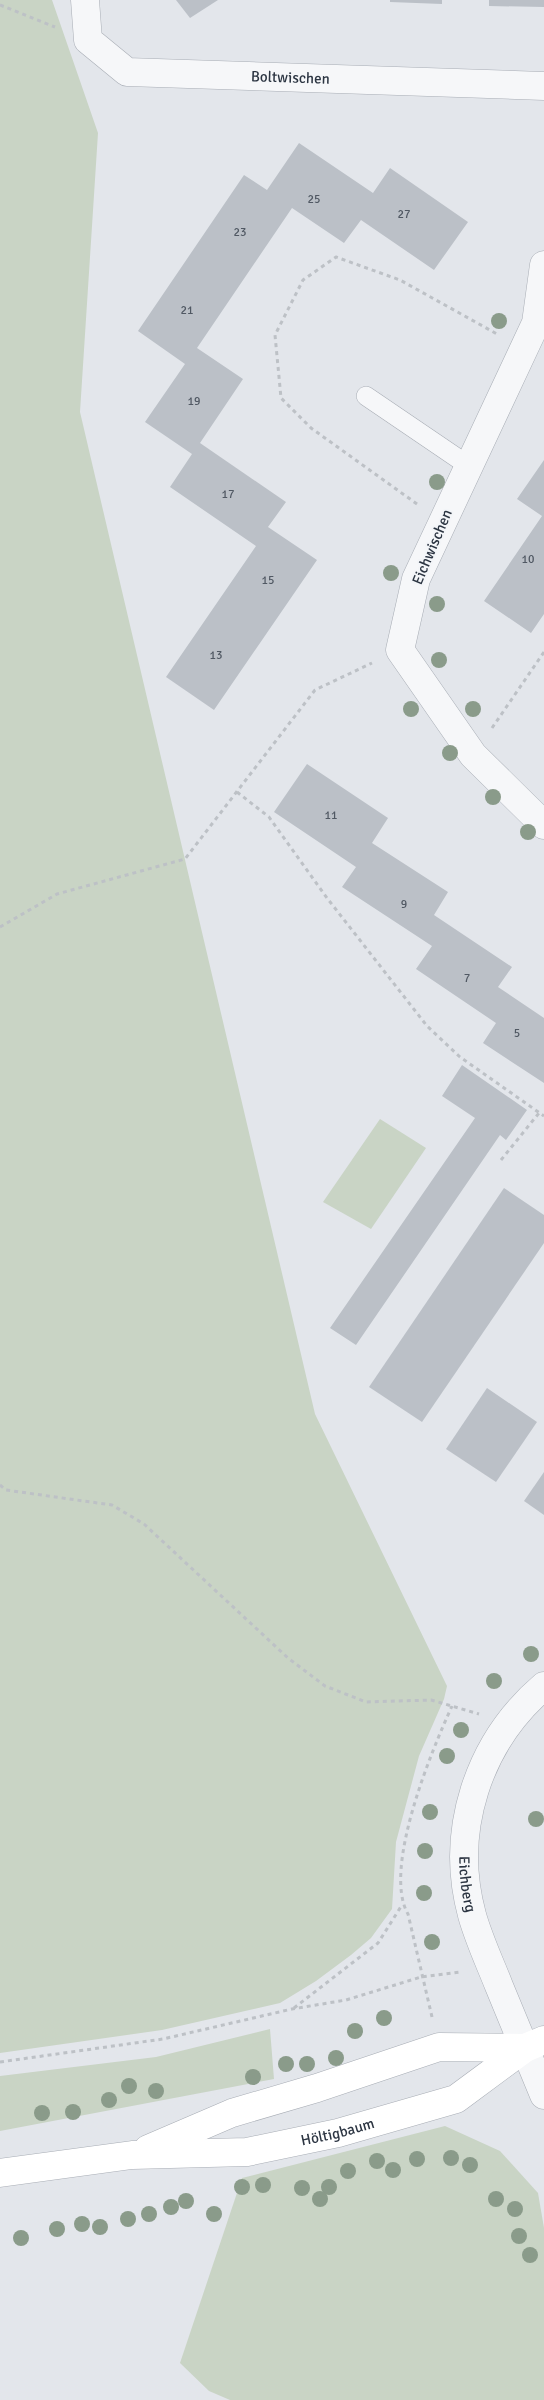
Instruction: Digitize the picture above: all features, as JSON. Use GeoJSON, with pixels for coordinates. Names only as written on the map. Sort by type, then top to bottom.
{"type":"FeatureCollection","features":[{"type":"Feature","properties":{"kind":"main road","name":"Höltigbaum"},"geometry":{"type":"LineString","coordinates":[[132,2155],[232,2113],[317,2088],[439,2047],[534,2044]]}},
{"type":"Feature","properties":{"kind":"main road","name":"Höltigbaum"},"geometry":{"type":"LineString","coordinates":[[0,2173],[132,2155],[247,2152],[338,2133],[456,2099],[534,2044]]}},
{"type":"Feature","properties":{"kind":"street"},"geometry":{"type":"LineString","coordinates":[[85,0],[88,40]]}},
{"type":"Feature","properties":{"kind":"street","name":"Boltwischen"},"geometry":{"type":"LineString","coordinates":[[88,40],[127,72],[544,86]]}},
{"type":"Feature","properties":{"kind":"street","name":"Eichwischen"},"geometry":{"type":"LineString","coordinates":[[400,650],[416,579],[536,323],[544,265]]}},
{"type":"Feature","properties":{"kind":"street"},"geometry":{"type":"LineString","coordinates":[[400,650],[473,755],[544,825]]}},
{"type":"Feature","properties":{"kind":"street","name":"Eichberg"},"geometry":{"type":"LineString","coordinates":[[544,1686],[518,1709],[503,1729],[480,1774],[466,1825],[466,1881],[472,1914],[493,1970],[534,2044],[544,2095]]}},
{"type":"Feature","properties":{"kind":"lane"},"geometry":{"type":"LineString","coordinates":[[366,396],[468,466]]}},
{"type":"Feature","properties":{"kind":"path"},"geometry":{"type":"LineString","coordinates":[[0,5],[88,40]]}},
{"type":"Feature","properties":{"kind":"path"},"geometry":{"type":"LineString","coordinates":[[443,522],[311,428],[282,398],[275,335],[303,280],[336,257],[400,280],[523,349]]}},
{"type":"Feature","properties":{"kind":"path"},"geometry":{"type":"LineString","coordinates":[[0,927],[57,894],[185,859],[315,690],[400,650]]}},
{"type":"Feature","properties":{"kind":"path"},"geometry":{"type":"LineString","coordinates":[[473,755],[544,652]]}},
{"type":"Feature","properties":{"kind":"path"},"geometry":{"type":"LineString","coordinates":[[237,792],[269,817],[327,898],[427,1026],[460,1057],[544,1116]]}},
{"type":"Feature","properties":{"kind":"path"},"geometry":{"type":"LineString","coordinates":[[501,1160],[539,1113]]}},
{"type":"Feature","properties":{"kind":"path"},"geometry":{"type":"LineString","coordinates":[[0,1485],[6,1490],[112,1505],[144,1524],[288,1658],[325,1686],[366,1702],[431,1700],[452,1706],[428,1759],[404,1842],[401,1876],[402,1904],[408,1914],[421,1977],[439,2047]]}},
{"type":"Feature","properties":{"kind":"path"},"geometry":{"type":"LineString","coordinates":[[292,2009],[378,1944],[402,1904]]}},
{"type":"Feature","properties":{"kind":"path"},"geometry":{"type":"LineString","coordinates":[[0,2062],[162,2039],[292,2009],[346,2000],[440,1973],[493,1970]]}},
{"type":"Feature","properties":{"kind":"green space"},"geometry":{"type":"Polygon","coordinates":[[[0,0],[52,0],[98,133],[80,412],[315,1414],[447,1686],[444,1699],[419,1756],[396,1842],[392,1909],[371,1938],[351,1955],[316,1981],[280,2003],[162,2030],[0,2053],[0,0]]]}},
{"type":"Feature","properties":{"kind":"green space"},"geometry":{"type":"Polygon","coordinates":[[[380,1119],[426,1148],[371,1229],[323,1202],[380,1119]]]}},
{"type":"Feature","properties":{"kind":"green space"},"geometry":{"type":"Polygon","coordinates":[[[270,2029],[274,2079],[0,2131],[0,2076],[156,2057],[270,2029]]]}},
{"type":"Feature","properties":{"kind":"green space"},"geometry":{"type":"Polygon","coordinates":[[[445,2126],[500,2151],[538,2193],[544,2228],[544,2400],[230,2400],[209,2391],[180,2363],[242,2178],[445,2126]]]}},
{"type":"Feature","properties":{"kind":"building"},"geometry":{"type":"Polygon","coordinates":[[[176,0],[218,0],[190,18],[176,0]]]}},
{"type":"Feature","properties":{"kind":"building"},"geometry":{"type":"Polygon","coordinates":[[[390,0],[442,0],[442,4],[390,2],[390,0]]]}},
{"type":"Feature","properties":{"kind":"building"},"geometry":{"type":"Polygon","coordinates":[[[489,0],[544,0],[544,7],[489,6],[489,0]]]}},
{"type":"Feature","properties":{"kind":"building"},"geometry":{"type":"Polygon","coordinates":[[[299,143],[373,193],[390,168],[468,222],[434,270],[361,220],[344,243],[292,208],[197,348],[243,379],[200,443],[286,502],[268,527],[317,560],[214,710],[166,677],[256,546],[170,487],[192,454],[145,422],[185,364],[138,331],[244,175],[267,190],[299,143]]]}},
{"type":"Feature","properties":{"kind":"building"},"geometry":{"type":"Polygon","coordinates":[[[544,460],[544,614],[531,633],[484,601],[542,516],[517,499],[544,460]]]}},
{"type":"Feature","properties":{"kind":"building"},"geometry":{"type":"Polygon","coordinates":[[[307,764],[388,818],[372,843],[448,892],[434,915],[512,967],[498,987],[544,1018],[544,1083],[483,1043],[496,1023],[416,969],[432,946],[342,887],[356,867],[274,812],[307,764]]]}},
{"type":"Feature","properties":{"kind":"building"},"geometry":{"type":"Polygon","coordinates":[[[462,1065],[527,1110],[506,1140],[500,1135],[356,1345],[330,1328],[475,1118],[442,1096],[462,1065]]]}},
{"type":"Feature","properties":{"kind":"building"},"geometry":{"type":"Polygon","coordinates":[[[504,1188],[544,1215],[544,1243],[422,1422],[369,1387],[504,1188]]]}},
{"type":"Feature","properties":{"kind":"building"},"geometry":{"type":"Polygon","coordinates":[[[487,1388],[537,1422],[496,1482],[446,1449],[487,1388]]]}},
{"type":"Feature","properties":{"kind":"building"},"geometry":{"type":"Polygon","coordinates":[[[544,1472],[544,1515],[524,1501],[544,1472]]]}}]}
